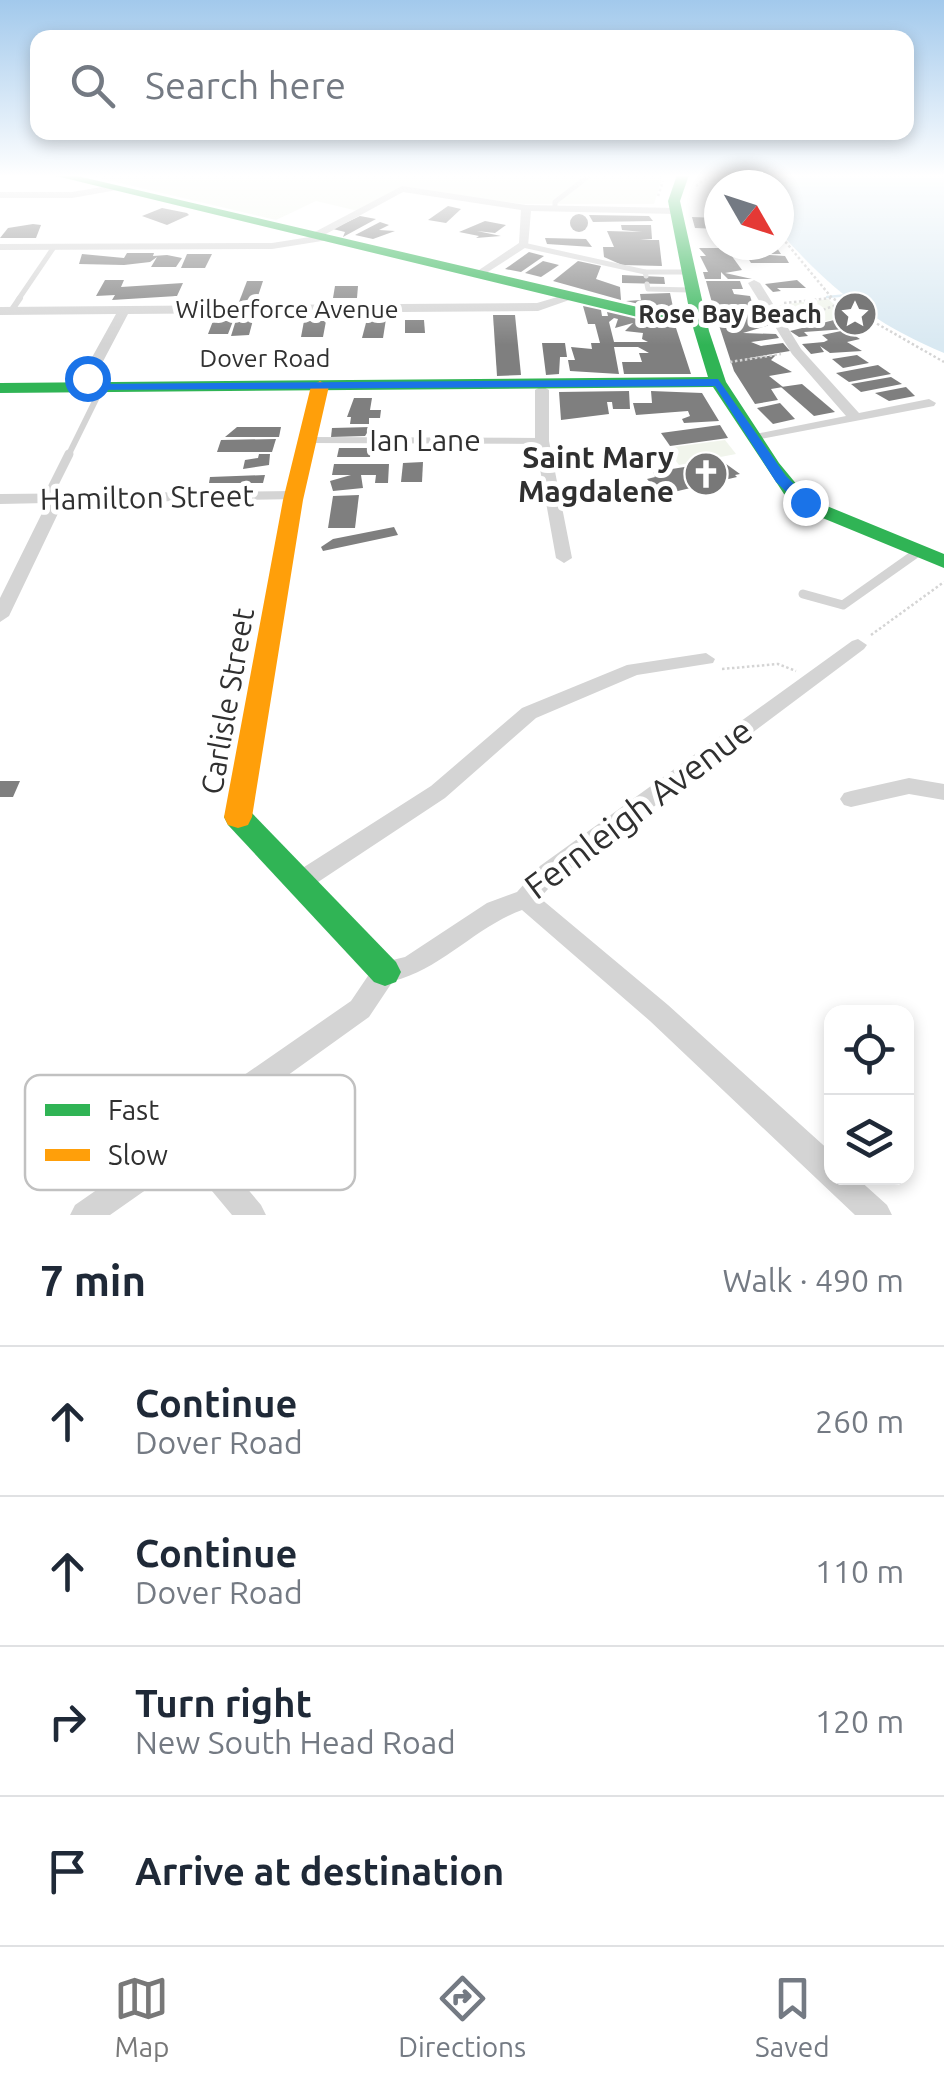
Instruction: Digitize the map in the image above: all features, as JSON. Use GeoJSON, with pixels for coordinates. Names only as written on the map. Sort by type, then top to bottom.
{"type":"FeatureCollection","features":[{"type":"Feature","properties":{"kind":"street"},"geometry":{"type":"LineString","coordinates":[[298,232],[656,316],[698,320]]}},
{"type":"Feature","properties":{"kind":"street"},"geometry":{"type":"LineString","coordinates":[[0,247],[272,246],[329,232]]}},
{"type":"Feature","properties":{"kind":"street"},"geometry":{"type":"LineString","coordinates":[[480,274],[523,246],[524,232]]}},
{"type":"Feature","properties":{"kind":"street"},"geometry":{"type":"LineString","coordinates":[[671,232],[659,280],[698,320],[754,438],[781,479],[805,502],[944,562]]}},
{"type":"Feature","properties":{"kind":"street"},"geometry":{"type":"LineString","coordinates":[[754,284],[796,351],[853,415]]}},
{"type":"Feature","properties":{"kind":"street","name":"Wilberforce Avenue"},"geometry":{"type":"LineString","coordinates":[[6,311],[538,307],[572,296]]}},
{"type":"Feature","properties":{"kind":"street"},"geometry":{"type":"LineString","coordinates":[[92,388],[124,310]]}},
{"type":"Feature","properties":{"kind":"street","name":"Dover Road"},"geometry":{"type":"LineString","coordinates":[[0,388],[541,386],[724,372]]}},
{"type":"Feature","properties":{"kind":"street","name":"Carlisle Street"},"geometry":{"type":"LineString","coordinates":[[320,386],[294,496],[238,816],[385,972]]}},
{"type":"Feature","properties":{"kind":"street"},"geometry":{"type":"LineString","coordinates":[[541,386],[542,440],[564,558]]}},
{"type":"Feature","properties":{"kind":"street"},"geometry":{"type":"LineString","coordinates":[[754,438],[929,402]]}},
{"type":"Feature","properties":{"kind":"street","name":"Hamilton Street"},"geometry":{"type":"LineString","coordinates":[[0,498],[294,496]]}},
{"type":"Feature","properties":{"kind":"street"},"geometry":{"type":"LineString","coordinates":[[0,616],[52,498]]}},
{"type":"Feature","properties":{"kind":"street","name":"Fernleigh Avenue"},"geometry":{"type":"LineString","coordinates":[[385,972],[411,966],[495,910],[525,898],[548,874],[858,645]]}},
{"type":"Feature","properties":{"kind":"street"},"geometry":{"type":"LineString","coordinates":[[298,882],[438,792],[529,713],[634,668],[706,659]]}},
{"type":"Feature","properties":{"kind":"street"},"geometry":{"type":"LineString","coordinates":[[851,800],[909,786],[944,792]]}},
{"type":"Feature","properties":{"kind":"street"},"geometry":{"type":"LineString","coordinates":[[525,898],[659,1013],[824,1166]]}},
{"type":"Feature","properties":{"kind":"street"},"geometry":{"type":"LineString","coordinates":[[266,1075],[360,1009],[385,972]]}},
{"type":"Feature","properties":{"kind":"street"},"geometry":{"type":"LineString","coordinates":[[845,1185],[877,1215]]}},
{"type":"Feature","properties":{"kind":"street"},"geometry":{"type":"LineString","coordinates":[[85,1215],[121,1190]]}},
{"type":"Feature","properties":{"kind":"street"},"geometry":{"type":"LineString","coordinates":[[230,1190],[251,1215]]}},
{"type":"Feature","properties":{"kind":"lane"},"geometry":{"type":"LineString","coordinates":[[6,311],[54,246]]}},
{"type":"Feature","properties":{"kind":"lane"},"geometry":{"type":"LineString","coordinates":[[523,246],[608,259],[629,271],[659,280]]}},
{"type":"Feature","properties":{"kind":"lane"},"geometry":{"type":"LineString","coordinates":[[52,498],[92,388]]}},
{"type":"Feature","properties":{"kind":"lane","name":"Ian Lane"},"geometry":{"type":"LineString","coordinates":[[308,440],[542,440]]}},
{"type":"Feature","properties":{"kind":"lane"},"geometry":{"type":"LineString","coordinates":[[803,594],[843,605],[918,552]]}},
{"type":"Feature","properties":{"kind":"path"},"geometry":{"type":"LineString","coordinates":[[794,253],[830,298],[944,362]]}},
{"type":"Feature","properties":{"kind":"path"},"geometry":{"type":"LineString","coordinates":[[779,322],[815,316],[841,302]]}},
{"type":"Feature","properties":{"kind":"path"},"geometry":{"type":"LineString","coordinates":[[724,372],[796,351]]}},
{"type":"Feature","properties":{"kind":"path"},"geometry":{"type":"LineString","coordinates":[[858,645],[944,582]]}},
{"type":"Feature","properties":{"kind":"path"},"geometry":{"type":"LineString","coordinates":[[706,659],[722,669],[785,665],[811,680]]}},
{"type":"Feature","properties":{"kind":"shaded area"},"geometry":{"type":"Polygon","coordinates":[[[794,232],[944,232],[944,353],[868,312],[794,247],[794,232]]]}},
{"type":"Feature","properties":{"kind":"shaded area"},"geometry":{"type":"Polygon","coordinates":[[[828,299],[848,317],[788,327],[772,306],[828,299]]]}},
{"type":"Feature","properties":{"kind":"shaded area"},"geometry":{"type":"Polygon","coordinates":[[[725,440],[736,454],[679,465],[666,448],[725,440]]]}},
{"type":"Feature","properties":{"kind":"building"},"geometry":{"type":"Polygon","coordinates":[[[5,232],[38,232],[36,238],[0,238],[5,232]]]}},
{"type":"Feature","properties":{"kind":"building"},"geometry":{"type":"Polygon","coordinates":[[[361,232],[393,232],[373,239],[355,235],[361,232]]]}},
{"type":"Feature","properties":{"kind":"building"},"geometry":{"type":"Polygon","coordinates":[[[459,232],[501,236],[476,238],[479,236],[459,232]]]}},
{"type":"Feature","properties":{"kind":"building"},"geometry":{"type":"Polygon","coordinates":[[[607,232],[642,232],[639,232],[651,232],[652,239],[640,240],[659,240],[662,266],[622,265],[604,257],[603,247],[614,247],[607,232]]]}},
{"type":"Feature","properties":{"kind":"building"},"geometry":{"type":"Polygon","coordinates":[[[545,238],[586,239],[592,247],[547,244],[545,238]]]}},
{"type":"Feature","properties":{"kind":"building"},"geometry":{"type":"Polygon","coordinates":[[[529,252],[544,256],[521,272],[505,269],[529,252]]]}},
{"type":"Feature","properties":{"kind":"building"},"geometry":{"type":"Polygon","coordinates":[[[127,253],[182,258],[176,267],[151,267],[157,257],[150,262],[124,265],[79,264],[82,254],[124,258],[127,253]]]}},
{"type":"Feature","properties":{"kind":"building"},"geometry":{"type":"Polygon","coordinates":[[[187,254],[212,254],[205,268],[181,268],[187,254]]]}},
{"type":"Feature","properties":{"kind":"building"},"geometry":{"type":"Polygon","coordinates":[[[700,256],[704,260],[735,260],[742,270],[725,273],[752,279],[728,279],[721,272],[721,279],[705,279],[703,272],[708,272],[700,256]]]}},
{"type":"Feature","properties":{"kind":"building"},"geometry":{"type":"Polygon","coordinates":[[[749,260],[789,263],[751,263],[749,260]]]}},
{"type":"Feature","properties":{"kind":"building"},"geometry":{"type":"Polygon","coordinates":[[[543,261],[559,265],[541,277],[525,273],[543,261]]]}},
{"type":"Feature","properties":{"kind":"building"},"geometry":{"type":"Polygon","coordinates":[[[578,261],[601,266],[596,279],[620,287],[621,300],[553,281],[578,261]]]}},
{"type":"Feature","properties":{"kind":"building"},"geometry":{"type":"Polygon","coordinates":[[[622,275],[664,277],[665,284],[622,283],[622,275]]]}},
{"type":"Feature","properties":{"kind":"building"},"geometry":{"type":"Polygon","coordinates":[[[105,280],[124,280],[121,287],[183,283],[177,296],[112,300],[115,295],[96,296],[105,280]]]}},
{"type":"Feature","properties":{"kind":"building"},"geometry":{"type":"Polygon","coordinates":[[[797,280],[806,288],[777,288],[781,291],[773,292],[765,284],[797,280]]]}},
{"type":"Feature","properties":{"kind":"building"},"geometry":{"type":"Polygon","coordinates":[[[247,281],[263,281],[256,302],[239,302],[247,281]]]}},
{"type":"Feature","properties":{"kind":"building"},"geometry":{"type":"Polygon","coordinates":[[[706,281],[740,281],[743,289],[732,289],[734,294],[750,296],[753,305],[714,310],[706,281]]]}},
{"type":"Feature","properties":{"kind":"building"},"geometry":{"type":"Polygon","coordinates":[[[335,286],[358,286],[357,298],[333,298],[335,286]]]}},
{"type":"Feature","properties":{"kind":"building"},"geometry":{"type":"Polygon","coordinates":[[[670,293],[673,307],[665,310],[626,301],[641,300],[640,294],[670,293]]]}},
{"type":"Feature","properties":{"kind":"building"},"geometry":{"type":"Polygon","coordinates":[[[583,306],[601,310],[602,316],[608,316],[607,312],[676,328],[691,374],[624,374],[622,362],[642,362],[639,353],[649,353],[638,347],[614,347],[619,374],[570,371],[568,360],[575,360],[571,347],[592,349],[591,343],[600,343],[595,324],[588,324],[583,306]],[[618,319],[609,322],[614,342],[648,342],[642,339],[643,333],[625,331],[633,323],[615,328],[618,319]]]}},
{"type":"Feature","properties":{"kind":"building"},"geometry":{"type":"Polygon","coordinates":[[[756,308],[770,325],[743,333],[776,334],[779,338],[751,342],[761,346],[783,343],[790,351],[744,359],[776,355],[771,360],[792,372],[769,376],[783,387],[771,389],[778,400],[755,404],[734,371],[715,313],[756,308]]]}},
{"type":"Feature","properties":{"kind":"building"},"geometry":{"type":"Polygon","coordinates":[[[493,315],[515,315],[521,375],[497,376],[493,315]]]}},
{"type":"Feature","properties":{"kind":"building"},"geometry":{"type":"Polygon","coordinates":[[[367,319],[386,319],[383,338],[362,338],[367,319]]]}},
{"type":"Feature","properties":{"kind":"building"},"geometry":{"type":"Polygon","coordinates":[[[236,320],[253,320],[249,335],[231,336],[236,320]]]}},
{"type":"Feature","properties":{"kind":"building"},"geometry":{"type":"Polygon","coordinates":[[[405,320],[424,320],[425,333],[405,333],[405,320]]]}},
{"type":"Feature","properties":{"kind":"building"},"geometry":{"type":"Polygon","coordinates":[[[834,320],[846,329],[804,332],[808,336],[799,337],[790,331],[834,320]]]}},
{"type":"Feature","properties":{"kind":"building"},"geometry":{"type":"Polygon","coordinates":[[[213,321],[233,321],[228,334],[208,334],[213,321]]]}},
{"type":"Feature","properties":{"kind":"building"},"geometry":{"type":"Polygon","coordinates":[[[304,321],[326,321],[323,337],[301,337],[304,321]]]}},
{"type":"Feature","properties":{"kind":"building"},"geometry":{"type":"Polygon","coordinates":[[[846,330],[860,339],[847,342],[862,351],[830,353],[820,346],[824,352],[811,354],[802,344],[824,342],[828,340],[822,335],[846,330]]]}},
{"type":"Feature","properties":{"kind":"building"},"geometry":{"type":"Polygon","coordinates":[[[542,343],[565,343],[567,357],[560,357],[559,374],[546,375],[542,343]]]}},
{"type":"Feature","properties":{"kind":"building"},"geometry":{"type":"Polygon","coordinates":[[[857,355],[869,363],[843,368],[832,359],[857,355]]]}},
{"type":"Feature","properties":{"kind":"building"},"geometry":{"type":"Polygon","coordinates":[[[878,365],[891,374],[849,382],[836,373],[878,365]]]}},
{"type":"Feature","properties":{"kind":"building"},"geometry":{"type":"Polygon","coordinates":[[[891,377],[902,384],[861,392],[851,384],[891,377]]]}},
{"type":"Feature","properties":{"kind":"building"},"geometry":{"type":"Polygon","coordinates":[[[802,384],[835,412],[814,416],[781,387],[802,384]]]}},
{"type":"Feature","properties":{"kind":"building"},"geometry":{"type":"Polygon","coordinates":[[[906,387],[915,396],[889,401],[875,393],[906,387]]]}},
{"type":"Feature","properties":{"kind":"building"},"geometry":{"type":"Polygon","coordinates":[[[629,391],[630,409],[613,409],[612,402],[607,402],[609,414],[561,420],[559,392],[629,391]]]}},
{"type":"Feature","properties":{"kind":"building"},"geometry":{"type":"Polygon","coordinates":[[[651,391],[702,393],[719,421],[684,423],[682,419],[690,416],[688,411],[636,415],[633,403],[652,403],[651,391]]]}},
{"type":"Feature","properties":{"kind":"building"},"geometry":{"type":"Polygon","coordinates":[[[354,398],[372,398],[370,410],[381,410],[380,418],[369,418],[369,424],[350,424],[351,417],[347,417],[354,398]]]}},
{"type":"Feature","properties":{"kind":"building"},"geometry":{"type":"Polygon","coordinates":[[[780,403],[795,419],[773,424],[757,408],[780,403]]]}},
{"type":"Feature","properties":{"kind":"building"},"geometry":{"type":"Polygon","coordinates":[[[720,425],[728,438],[670,446],[661,433],[720,425]]]}},
{"type":"Feature","properties":{"kind":"building"},"geometry":{"type":"Polygon","coordinates":[[[237,427],[281,427],[279,437],[225,437],[237,427]]]}},
{"type":"Feature","properties":{"kind":"building"},"geometry":{"type":"Polygon","coordinates":[[[371,427],[365,436],[331,437],[332,428],[371,427]]]}},
{"type":"Feature","properties":{"kind":"building"},"geometry":{"type":"Polygon","coordinates":[[[276,439],[272,452],[217,452],[221,440],[276,439]]]}},
{"type":"Feature","properties":{"kind":"building"},"geometry":{"type":"Polygon","coordinates":[[[339,448],[371,448],[370,457],[337,457],[339,448]]]}},
{"type":"Feature","properties":{"kind":"building"},"geometry":{"type":"Polygon","coordinates":[[[259,454],[270,454],[269,465],[243,469],[245,460],[258,458],[259,454]]]}},
{"type":"Feature","properties":{"kind":"building"},"geometry":{"type":"Polygon","coordinates":[[[722,461],[740,474],[661,495],[647,479],[655,477],[653,472],[722,461]]]}},
{"type":"Feature","properties":{"kind":"building"},"geometry":{"type":"Polygon","coordinates":[[[423,462],[422,482],[401,482],[403,463],[423,462]]]}},
{"type":"Feature","properties":{"kind":"building"},"geometry":{"type":"Polygon","coordinates":[[[334,464],[389,464],[388,483],[375,483],[376,475],[361,475],[363,488],[333,491],[330,481],[351,475],[332,475],[334,464]]]}},
{"type":"Feature","properties":{"kind":"building"},"geometry":{"type":"Polygon","coordinates":[[[265,475],[263,483],[209,483],[210,477],[265,475]]]}},
{"type":"Feature","properties":{"kind":"building"},"geometry":{"type":"Polygon","coordinates":[[[359,495],[355,528],[328,528],[333,496],[359,495]]]}},
{"type":"Feature","properties":{"kind":"building"},"geometry":{"type":"Polygon","coordinates":[[[394,527],[398,535],[323,551],[321,547],[333,539],[394,527]]]}},
{"type":"Feature","properties":{"kind":"building"},"geometry":{"type":"Polygon","coordinates":[[[0,781],[20,781],[13,797],[0,797],[0,781]]]}},
{"type":"Feature","properties":{"kind":"waterway"},"geometry":{"type":"LineString","coordinates":[[827,297],[849,295]]}},
{"type":"Feature","properties":{"kind":"traffic: fast"},"geometry":{"type":"LineString","coordinates":[[298,232],[646,314],[698,320]]}},
{"type":"Feature","properties":{"kind":"traffic: fast"},"geometry":{"type":"LineString","coordinates":[[680,232],[701,331],[718,382],[791,490],[815,508],[944,562]]}},
{"type":"Feature","properties":{"kind":"traffic: fast"},"geometry":{"type":"LineString","coordinates":[[0,388],[718,382]]}},
{"type":"Feature","properties":{"kind":"traffic: fast"},"geometry":{"type":"LineString","coordinates":[[238,817],[385,972]]}},
{"type":"Feature","properties":{"kind":"traffic: slow"},"geometry":{"type":"LineString","coordinates":[[238,817],[293,500],[320,386]]}},
{"type":"Feature","properties":{"kind":"place","name":"Rose Bay Beach"},"geometry":{"type":"Point","coordinates":[855,314]}},
{"type":"Feature","properties":{"kind":"place","name":"Saint Mary Magdalene"},"geometry":{"type":"Point","coordinates":[706,474]}},
{"type":"Feature","properties":{"kind":"route"},"geometry":{"type":"LineString","coordinates":[[87,378],[82,388],[718,382],[781,479],[805,502]]}}]}
